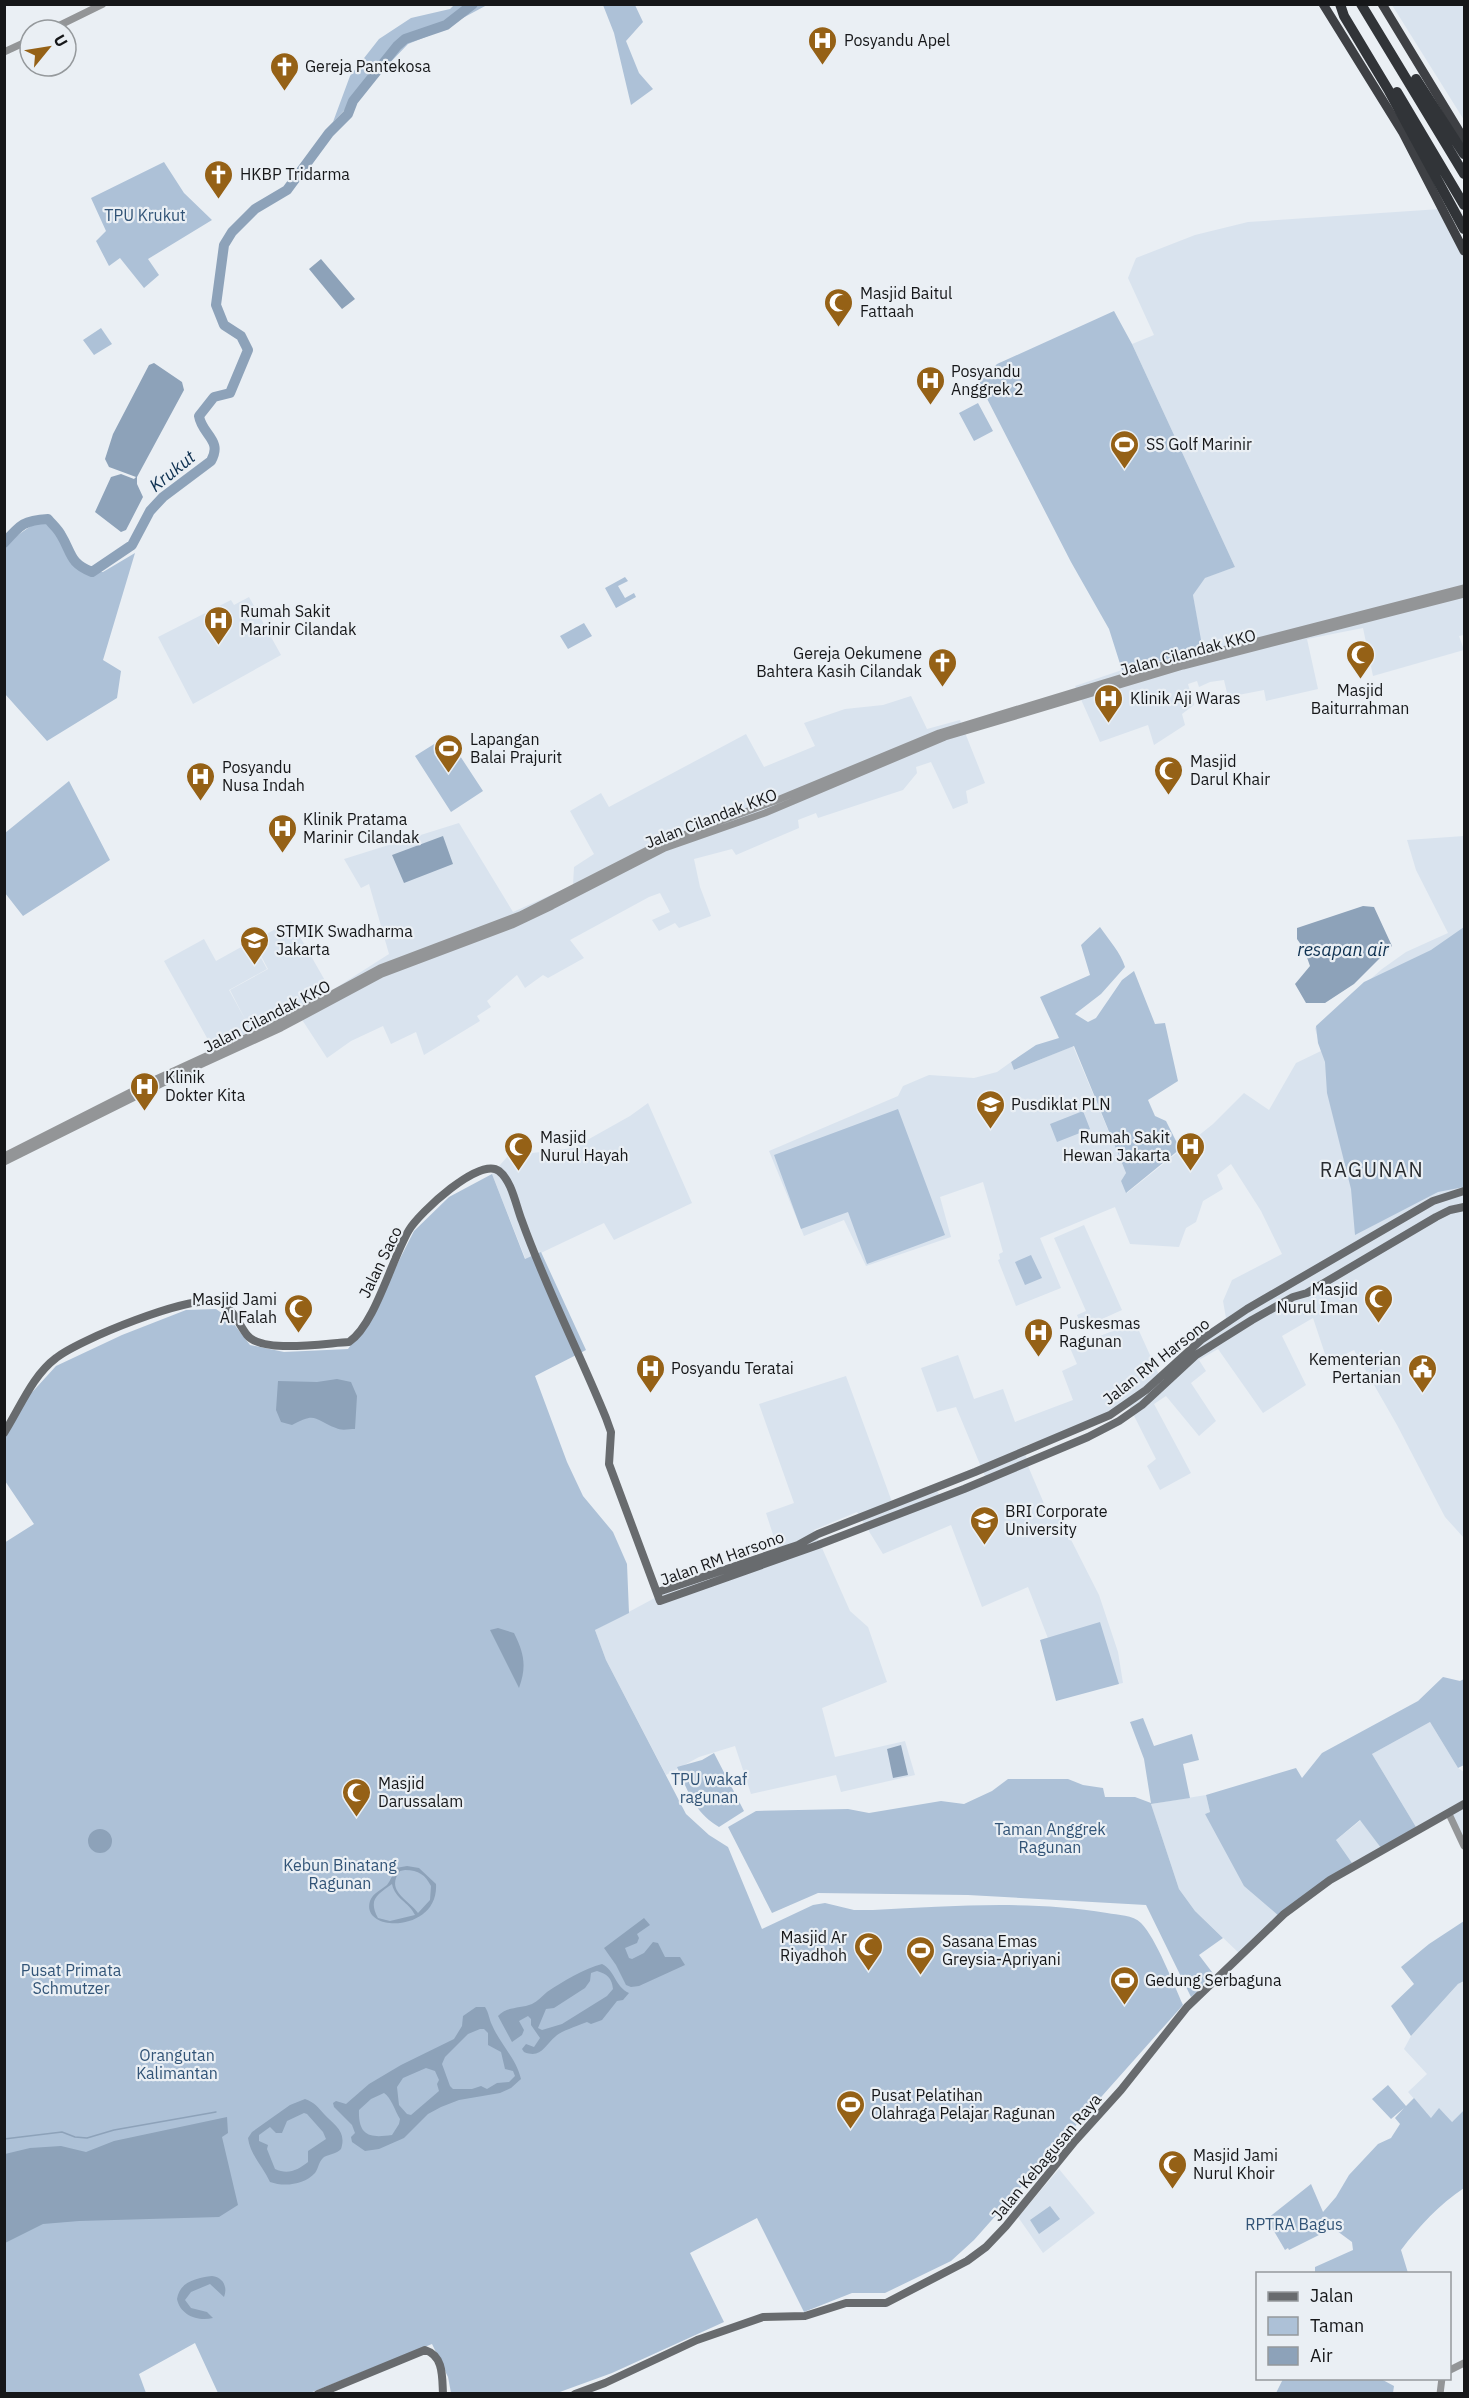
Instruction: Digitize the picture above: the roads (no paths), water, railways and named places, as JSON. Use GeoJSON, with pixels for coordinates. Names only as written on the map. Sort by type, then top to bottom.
{"type":"FeatureCollection","features":[{"type":"Feature","properties":{"kind":"highway"},"geometry":{"type":"LineString","coordinates":[[1323,4],[1403,133],[1464,251]]}},
{"type":"Feature","properties":{"kind":"highway"},"geometry":{"type":"LineString","coordinates":[[1341,4],[1464,205]]}},
{"type":"Feature","properties":{"kind":"highway"},"geometry":{"type":"LineString","coordinates":[[1341,4],[1344,16],[1389,91],[1464,229]]}},
{"type":"Feature","properties":{"kind":"highway"},"geometry":{"type":"LineString","coordinates":[[1382,4],[1464,139]]}},
{"type":"Feature","properties":{"kind":"highway"},"geometry":{"type":"LineString","coordinates":[[1362,5],[1377,21],[1464,154]]}},
{"type":"Feature","properties":{"kind":"highway"},"geometry":{"type":"LineString","coordinates":[[1362,5],[1464,174]]}},
{"type":"Feature","properties":{"kind":"main road","name":"Jalan Saco"},"geometry":{"type":"LineString","coordinates":[[4,1433],[32,1385],[55,1358],[80,1343],[159,1311],[201,1301],[215,1301],[228,1307],[247,1335],[260,1343],[277,1346],[349,1342],[366,1320],[384,1286],[400,1247],[418,1218],[453,1187],[478,1170],[488,1167],[499,1171],[507,1182],[537,1260],[606,1418],[610,1432],[609,1464],[658,1592]]}},
{"type":"Feature","properties":{"kind":"main road","name":"Jalan RM Harsono"},"geometry":{"type":"LineString","coordinates":[[1464,1191],[1433,1201],[1247,1310],[1201,1340],[1146,1390],[1110,1415],[931,1490],[818,1534],[798,1545],[658,1592],[660,1601],[818,1545],[1088,1437],[1143,1405],[1193,1357],[1252,1320],[1295,1296],[1307,1293],[1436,1217],[1450,1210],[1464,1207]]}},
{"type":"Feature","properties":{"kind":"main road"},"geometry":{"type":"LineString","coordinates":[[931,1490],[935,1500]]}},
{"type":"Feature","properties":{"kind":"main road","name":"Jalan Kebagusan Raya"},"geometry":{"type":"LineString","coordinates":[[575,2394],[606,2383],[697,2340],[763,2318],[805,2316],[846,2303],[886,2303],[967,2260],[986,2247],[1006,2226],[1075,2141],[1121,2090],[1187,2007],[1284,1914],[1336,1876],[1464,1804]]}},
{"type":"Feature","properties":{"kind":"main road"},"geometry":{"type":"LineString","coordinates":[[318,2394],[425,2349],[434,2354],[441,2365],[443,2394]]}},
{"type":"Feature","properties":{"kind":"street"},"geometry":{"type":"LineString","coordinates":[[74,18],[103,4]]}},
{"type":"Feature","properties":{"kind":"street"},"geometry":{"type":"LineString","coordinates":[[4,52],[18,46]]}},
{"type":"Feature","properties":{"kind":"street","name":"Jalan Cilandak KKO"},"geometry":{"type":"LineString","coordinates":[[4,1156],[154,1080],[278,1023],[373,971],[520,915],[658,844],[775,801],[939,733],[1097,688],[1448,595],[1464,588]]}},
{"type":"Feature","properties":{"kind":"street","name":"Jalan Cilandak KKO"},"geometry":{"type":"LineString","coordinates":[[1448,595],[1464,594]]}},
{"type":"Feature","properties":{"kind":"street","name":"Jalan Cilandak KKO"},"geometry":{"type":"LineString","coordinates":[[4,1162],[189,1070],[281,1028],[382,974],[512,924],[665,848],[765,813],[945,737],[1097,688]]}},
{"type":"Feature","properties":{"kind":"street"},"geometry":{"type":"LineString","coordinates":[[1449,1814],[1464,1846]]}},
{"type":"Feature","properties":{"kind":"water"},"geometry":{"type":"Polygon","coordinates":[[[321,259],[355,299],[342,309],[309,269],[321,259]]]}},
{"type":"Feature","properties":{"kind":"water"},"geometry":{"type":"Polygon","coordinates":[[[154,363],[182,382],[184,390],[137,477],[137,484],[143,497],[126,530],[121,532],[95,512],[111,477],[121,474],[134,479],[136,477],[109,467],[105,459],[113,434],[149,365],[154,363]]]}},
{"type":"Feature","properties":{"kind":"water"},"geometry":{"type":"Polygon","coordinates":[[[443,836],[453,864],[404,883],[392,855],[443,836]]]}},
{"type":"Feature","properties":{"kind":"water","name":"resapan air"},"geometry":{"type":"Polygon","coordinates":[[[1363,906],[1374,907],[1392,946],[1354,984],[1325,1003],[1306,1003],[1295,984],[1310,966],[1304,949],[1297,939],[1297,928],[1363,906]]]}},
{"type":"Feature","properties":{"kind":"water"},"geometry":{"type":"Polygon","coordinates":[[[337,1379],[351,1382],[357,1396],[355,1429],[338,1429],[315,1418],[306,1418],[292,1425],[281,1422],[276,1410],[278,1381],[317,1382],[337,1379]]]}},
{"type":"Feature","properties":{"kind":"water"},"geometry":{"type":"Polygon","coordinates":[[[498,1628],[514,1633],[520,1647],[524,1666],[519,1688],[490,1630],[498,1628]]]}},
{"type":"Feature","properties":{"kind":"water"},"geometry":{"type":"Polygon","coordinates":[[[901,1745],[908,1775],[893,1778],[887,1749],[901,1745]]]}},
{"type":"Feature","properties":{"kind":"water"},"geometry":{"type":"Polygon","coordinates":[[[100,1829],[108,1833],[112,1841],[108,1849],[100,1853],[92,1849],[88,1841],[92,1833],[100,1829]]]}},
{"type":"Feature","properties":{"kind":"water"},"geometry":{"type":"Polygon","coordinates":[[[407,1866],[419,1868],[436,1884],[434,1900],[426,1912],[414,1919],[400,1923],[387,1923],[377,1919],[370,1911],[370,1901],[387,1885],[396,1868],[407,1866]],[[400,1871],[396,1878],[396,1889],[418,1913],[430,1900],[431,1886],[421,1874],[400,1871]],[[392,1884],[382,1891],[374,1902],[378,1918],[390,1921],[415,1915],[396,1893],[392,1884]]]}},
{"type":"Feature","properties":{"kind":"water"},"geometry":{"type":"Polygon","coordinates":[[[644,1918],[650,1925],[637,1934],[639,1938],[637,1943],[625,1948],[629,1958],[632,1959],[644,1953],[653,1942],[658,1943],[665,1957],[680,1957],[685,1965],[639,1986],[631,1987],[626,1985],[604,1948],[644,1918]]]}},
{"type":"Feature","properties":{"kind":"water"},"geometry":{"type":"Polygon","coordinates":[[[602,1964],[610,1970],[621,1987],[629,1993],[623,2000],[617,2001],[602,2020],[591,2024],[587,2022],[566,2030],[538,2053],[530,2054],[522,2049],[526,2044],[534,2047],[540,2038],[528,2016],[519,2021],[524,2030],[522,2035],[512,2042],[498,2016],[510,2009],[532,2004],[560,1984],[602,1964]],[[597,1971],[591,1973],[590,1981],[585,1988],[554,2008],[546,2009],[538,2028],[542,2030],[562,2024],[607,1996],[613,1989],[611,1982],[606,1975],[597,1971]]]}},
{"type":"Feature","properties":{"kind":"water"},"geometry":{"type":"Polygon","coordinates":[[[476,2007],[485,2007],[495,2032],[519,2071],[521,2079],[511,2088],[500,2093],[459,2100],[441,2107],[428,2114],[404,2138],[379,2149],[365,2151],[352,2142],[351,2137],[355,2133],[352,2125],[334,2107],[333,2103],[336,2101],[346,2104],[369,2084],[401,2065],[454,2039],[462,2026],[463,2016],[476,2007]],[[480,2029],[468,2034],[445,2057],[442,2064],[453,2089],[472,2089],[481,2086],[487,2089],[497,2083],[509,2082],[515,2076],[513,2071],[505,2069],[501,2052],[488,2045],[488,2033],[480,2029]],[[426,2068],[403,2078],[397,2087],[399,2105],[407,2114],[411,2115],[439,2091],[437,2084],[439,2080],[435,2071],[426,2068]],[[384,2093],[371,2099],[359,2110],[363,2131],[372,2136],[392,2135],[400,2119],[391,2101],[384,2093]]]}},
{"type":"Feature","properties":{"kind":"water"},"geometry":{"type":"Polygon","coordinates":[[[305,2099],[318,2107],[341,2133],[341,2149],[324,2157],[316,2171],[305,2180],[287,2185],[276,2184],[270,2182],[251,2150],[248,2138],[252,2132],[290,2105],[305,2099]],[[304,2113],[287,2121],[282,2133],[276,2133],[270,2127],[259,2135],[259,2141],[268,2145],[267,2149],[275,2169],[289,2172],[300,2167],[308,2162],[308,2151],[326,2139],[323,2132],[304,2113]]]}},
{"type":"Feature","properties":{"kind":"water"},"geometry":{"type":"Polygon","coordinates":[[[227,2117],[228,2133],[222,2137],[238,2205],[219,2217],[43,2224],[5,2243],[5,2154],[30,2148],[61,2146],[86,2152],[114,2141],[227,2117]]]}},
{"type":"Feature","properties":{"kind":"water"},"geometry":{"type":"Polygon","coordinates":[[[212,2276],[224,2283],[224,2297],[210,2284],[191,2292],[185,2300],[191,2308],[207,2312],[213,2318],[201,2319],[190,2316],[179,2305],[177,2299],[179,2293],[185,2284],[195,2279],[212,2276]]]}},
{"type":"Feature","properties":{"kind":"waterway","name":"Krukut"},"geometry":{"type":"LineString","coordinates":[[4,543],[28,522],[48,519],[60,533],[75,561],[92,572],[132,545],[150,511],[163,497],[211,461],[215,448],[199,416],[214,397],[230,393],[248,350],[241,336],[224,325],[216,305],[224,245],[232,232],[255,209],[287,190],[329,133],[348,114],[353,101],[397,46],[405,39],[446,25],[473,4]]}},
{"type":"Feature","properties":{"kind":"waterway"},"geometry":{"type":"LineString","coordinates":[[4,2139],[62,2132],[75,2137],[87,2138],[114,2130],[216,2112]]}},
{"type":"Feature","properties":{"kind":"place","name":"Posyandu Apel"},"geometry":{"type":"Point","coordinates":[823,66]}},
{"type":"Feature","properties":{"kind":"place","name":"Gereja Pantekosa"},"geometry":{"type":"Point","coordinates":[284,92]}},
{"type":"Feature","properties":{"kind":"place","name":"HKBP Tridarma"},"geometry":{"type":"Point","coordinates":[219,200]}},
{"type":"Feature","properties":{"kind":"place","name":"Masjid Baitul Fattaah"},"geometry":{"type":"Point","coordinates":[839,328]}},
{"type":"Feature","properties":{"kind":"place","name":"Posyandu Anggrek 2"},"geometry":{"type":"Point","coordinates":[930,406]}},
{"type":"Feature","properties":{"kind":"place","name":"SS Golf Marinir"},"geometry":{"type":"Point","coordinates":[1125,470]}},
{"type":"Feature","properties":{"kind":"place","name":"Rumah Sakit Marinir Cilandak"},"geometry":{"type":"Point","coordinates":[219,646]}},
{"type":"Feature","properties":{"kind":"place","name":"Masjid Baiturrahman"},"geometry":{"type":"Point","coordinates":[1360,680]}},
{"type":"Feature","properties":{"kind":"place","name":"Gereja Oekumene Bahtera Kasih Cilandak"},"geometry":{"type":"Point","coordinates":[943,688]}},
{"type":"Feature","properties":{"kind":"place","name":"Klinik Aji Waras"},"geometry":{"type":"Point","coordinates":[1109,724]}},
{"type":"Feature","properties":{"kind":"place","name":"Lapangan Balai Prajurit"},"geometry":{"type":"Point","coordinates":[449,774]}},
{"type":"Feature","properties":{"kind":"place","name":"Masjid Darul Khair"},"geometry":{"type":"Point","coordinates":[1169,796]}},
{"type":"Feature","properties":{"kind":"place","name":"Posyandu Nusa Indah"},"geometry":{"type":"Point","coordinates":[201,802]}},
{"type":"Feature","properties":{"kind":"place","name":"Klinik Pratama Marinir Cilandak"},"geometry":{"type":"Point","coordinates":[282,854]}},
{"type":"Feature","properties":{"kind":"place","name":"STMIK Swadharma Jakarta"},"geometry":{"type":"Point","coordinates":[255,966]}},
{"type":"Feature","properties":{"kind":"place","name":"Klinik Dokter Kita"},"geometry":{"type":"Point","coordinates":[144,1112]}},
{"type":"Feature","properties":{"kind":"place","name":"Pusdiklat PLN"},"geometry":{"type":"Point","coordinates":[990,1130]}},
{"type":"Feature","properties":{"kind":"place","name":"Masjid Nurul Hayah"},"geometry":{"type":"Point","coordinates":[519,1172]}},
{"type":"Feature","properties":{"kind":"place","name":"Rumah Sakit Hewan Jakarta"},"geometry":{"type":"Point","coordinates":[1191,1172]}},
{"type":"Feature","properties":{"kind":"place","name":"Masjid Nurul Iman"},"geometry":{"type":"Point","coordinates":[1379,1324]}},
{"type":"Feature","properties":{"kind":"place","name":"Masjid Jami Al Falah"},"geometry":{"type":"Point","coordinates":[298,1334]}},
{"type":"Feature","properties":{"kind":"place","name":"Puskesmas Ragunan"},"geometry":{"type":"Point","coordinates":[1038,1358]}},
{"type":"Feature","properties":{"kind":"place","name":"Posyandu Teratai"},"geometry":{"type":"Point","coordinates":[650,1394]}},
{"type":"Feature","properties":{"kind":"place","name":"Kementerian Pertanian"},"geometry":{"type":"Point","coordinates":[1422,1394]}},
{"type":"Feature","properties":{"kind":"place","name":"BRI Corporate University"},"geometry":{"type":"Point","coordinates":[984,1546]}},
{"type":"Feature","properties":{"kind":"place","name":"Masjid Darussalam"},"geometry":{"type":"Point","coordinates":[357,1818]}},
{"type":"Feature","properties":{"kind":"place","name":"Masjid Ar Riyadhoh"},"geometry":{"type":"Point","coordinates":[868,1972]}},
{"type":"Feature","properties":{"kind":"place","name":"Sasana Emas Greysia-Apriyani"},"geometry":{"type":"Point","coordinates":[921,1976]}},
{"type":"Feature","properties":{"kind":"place","name":"Gedung Serbaguna"},"geometry":{"type":"Point","coordinates":[1124,2006]}},
{"type":"Feature","properties":{"kind":"place","name":"Pusat Pelatihan Olahraga Pelajar Ragunan"},"geometry":{"type":"Point","coordinates":[850,2130]}},
{"type":"Feature","properties":{"kind":"place","name":"Masjid Jami Nurul Khoir"},"geometry":{"type":"Point","coordinates":[1172,2190]}},
{"type":"Feature","properties":{"kind":"district","name":"RAGUNAN"},"geometry":{"type":"Point","coordinates":[1372,1169]}},
{"type":"Feature","properties":{"kind":"park label","name":"TPU Krukut"},"geometry":{"type":"Point","coordinates":[145,215]}},
{"type":"Feature","properties":{"kind":"park label","name":"TPU wakaf ragunan"},"geometry":{"type":"Point","coordinates":[709,1788]}},
{"type":"Feature","properties":{"kind":"park label","name":"Taman Anggrek Ragunan"},"geometry":{"type":"Point","coordinates":[1050,1838]}},
{"type":"Feature","properties":{"kind":"park label","name":"Kebun Binatang Ragunan"},"geometry":{"type":"Point","coordinates":[340,1874]}},
{"type":"Feature","properties":{"kind":"park label","name":"Pusat Primata Schmutzer"},"geometry":{"type":"Point","coordinates":[71,1979]}},
{"type":"Feature","properties":{"kind":"park label","name":"Orangutan Kalimantan"},"geometry":{"type":"Point","coordinates":[177,2064]}},
{"type":"Feature","properties":{"kind":"park label","name":"RPTRA Bagus"},"geometry":{"type":"Point","coordinates":[1294,2224]}}]}
